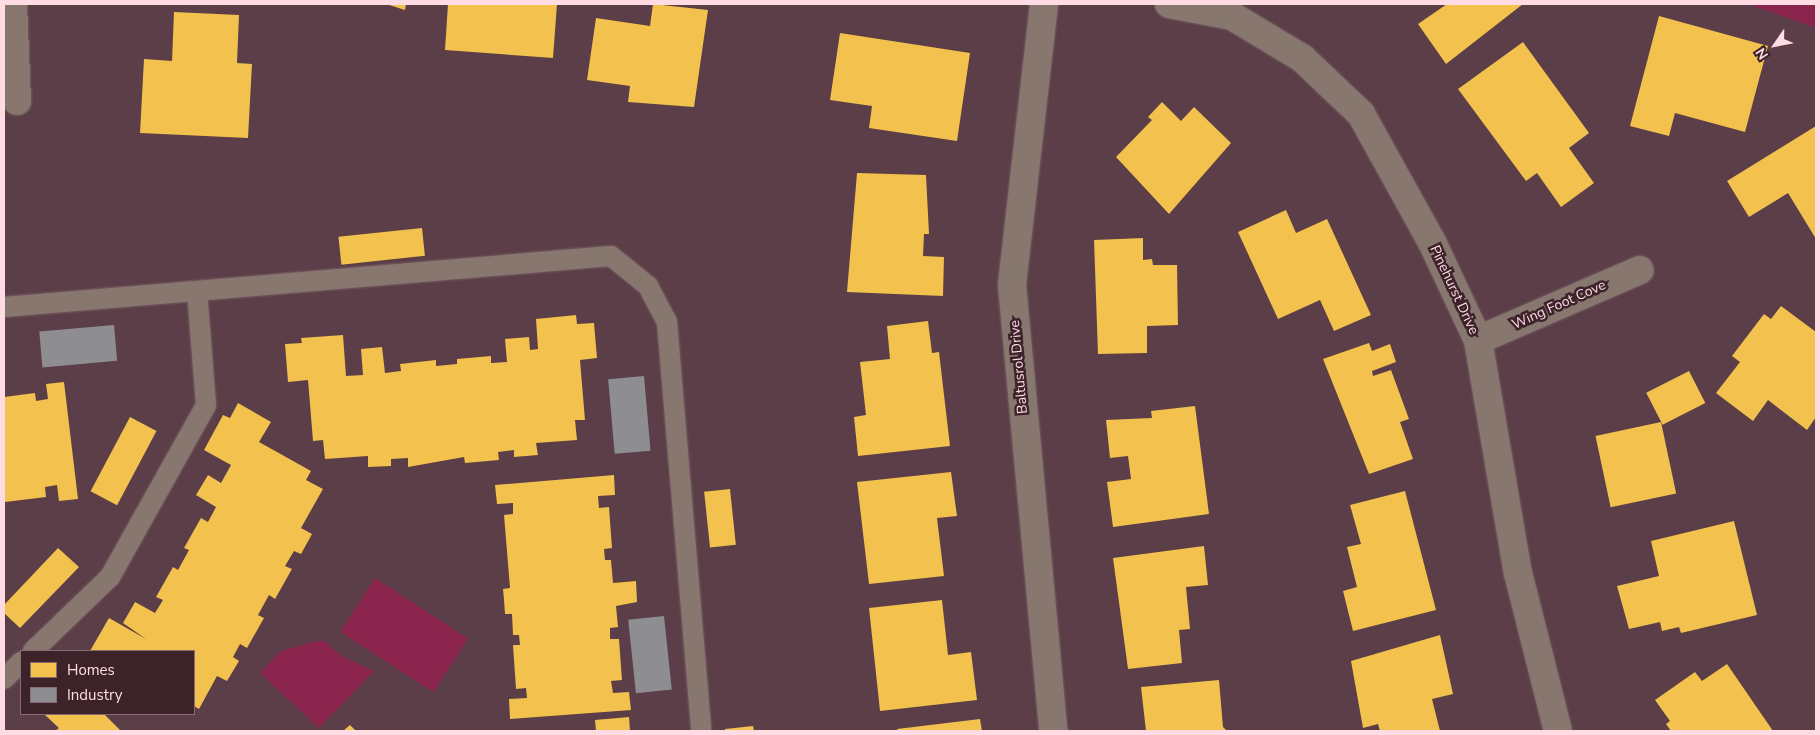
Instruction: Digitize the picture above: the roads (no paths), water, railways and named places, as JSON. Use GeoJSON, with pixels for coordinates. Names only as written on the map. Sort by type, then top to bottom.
{"type":"FeatureCollection","features":[{"type":"Feature","properties":{"kind":"street"},"geometry":{"type":"LineString","coordinates":[[13,4],[17,101]]}},
{"type":"Feature","properties":{"kind":"street","name":"Baltusrol Drive"},"geometry":{"type":"LineString","coordinates":[[1044,4],[1012,285],[1053,731]]}},
{"type":"Feature","properties":{"kind":"street","name":"Pinehurst Drive"},"geometry":{"type":"LineString","coordinates":[[1169,4],[1232,16],[1302,58],[1360,114],[1432,242],[1478,340],[1518,573],[1558,731]]}},
{"type":"Feature","properties":{"kind":"street","name":"Wing Foot Cove"},"geometry":{"type":"LineString","coordinates":[[1478,340],[1640,270]]}},
{"type":"Feature","properties":{"kind":"lane"},"geometry":{"type":"LineString","coordinates":[[4,307],[611,256],[648,286],[667,322],[701,731]]}},
{"type":"Feature","properties":{"kind":"lane"},"geometry":{"type":"LineString","coordinates":[[34,650],[110,577],[206,405],[197,291]]}},
{"type":"Feature","properties":{"kind":"lane"},"geometry":{"type":"LineString","coordinates":[[4,679],[20,663]]}}]}
